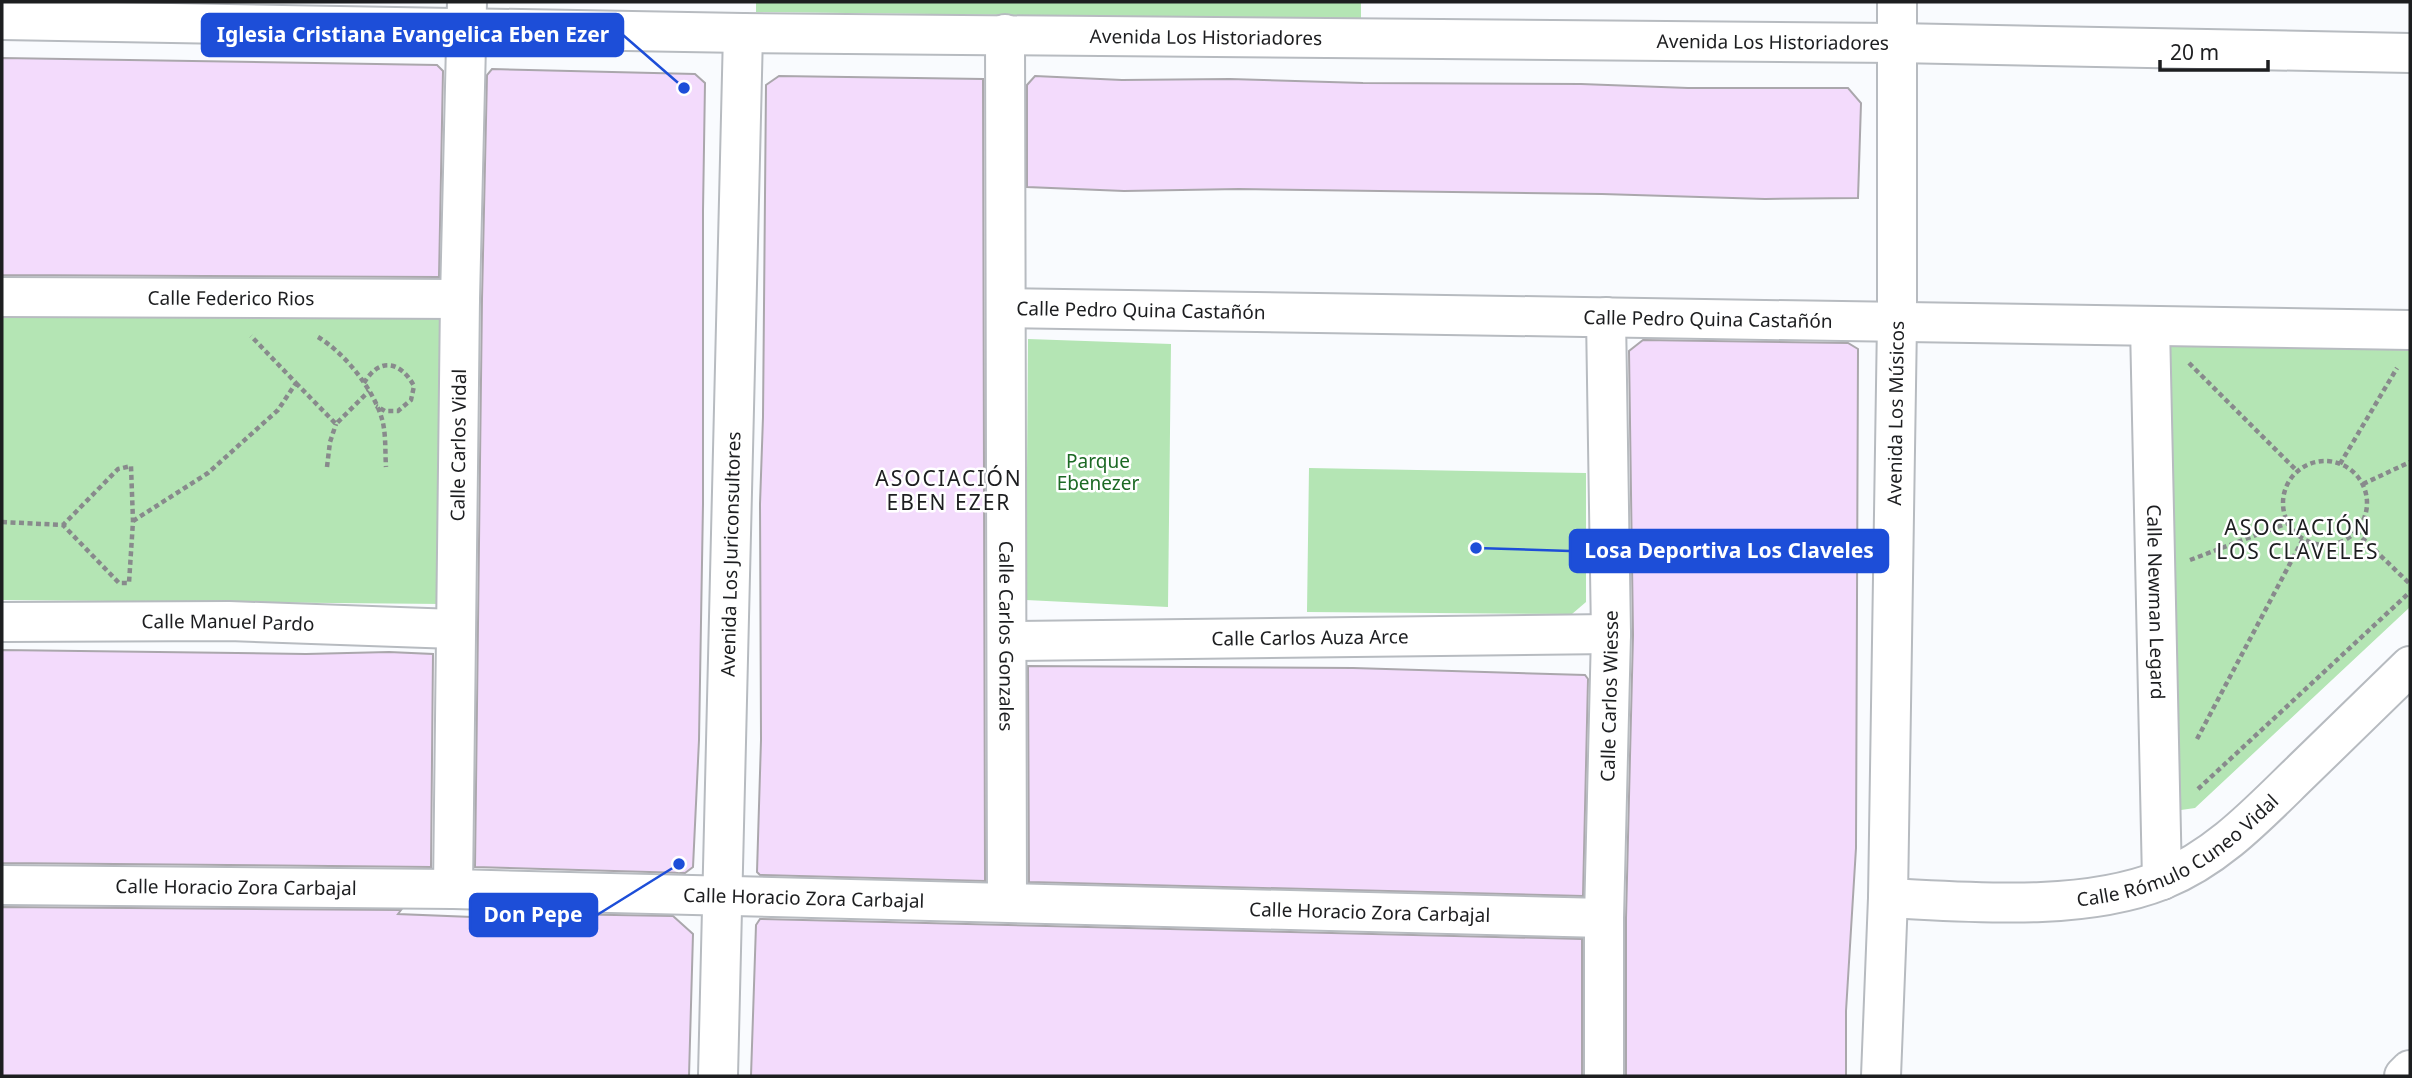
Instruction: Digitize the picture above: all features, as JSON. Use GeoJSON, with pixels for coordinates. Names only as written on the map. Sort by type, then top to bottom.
{"type":"FeatureCollection","features":[{"type":"Feature","properties":{"kind":"street","name":"Avenida Los Músicos"},"geometry":{"type":"LineString","coordinates":[[1881,1076],[1888,898],[1897,321],[1897,2]]}},
{"type":"Feature","properties":{"kind":"street","name":"Avenida Los Historiadores"},"geometry":{"type":"LineString","coordinates":[[2,20],[467,15],[743,33],[1896,43],[2410,53]]}},
{"type":"Feature","properties":{"kind":"street","name":"Calle Carlos Vidal"},"geometry":{"type":"LineString","coordinates":[[453,889],[460,299],[467,15]]}},
{"type":"Feature","properties":{"kind":"street","name":"Avenida Los Juriconsultores"},"geometry":{"type":"LineString","coordinates":[[718,1076],[743,33]]}},
{"type":"Feature","properties":{"kind":"street","name":"Calle Carlos Gonzales"},"geometry":{"type":"LineString","coordinates":[[1005,34],[1007,902]]}},
{"type":"Feature","properties":{"kind":"street","name":"Calle Federico Rios"},"geometry":{"type":"LineString","coordinates":[[2,297],[460,299]]}},
{"type":"Feature","properties":{"kind":"street","name":"Calle Pedro Quina Castañón"},"geometry":{"type":"LineString","coordinates":[[1006,307],[2150,326],[2407,343]]}},
{"type":"Feature","properties":{"kind":"street","name":"Calle Carlos Wiesse"},"geometry":{"type":"LineString","coordinates":[[1604,1076],[1604,918],[1611,634],[1606,317]]}},
{"type":"Feature","properties":{"kind":"street","name":"Calle Newman Legard"},"geometry":{"type":"LineString","coordinates":[[2150,326],[2162,880]]}},
{"type":"Feature","properties":{"kind":"street","name":"Calle Manuel Pardo"},"geometry":{"type":"LineString","coordinates":[[2,622],[229,621],[455,629]]}},
{"type":"Feature","properties":{"kind":"street","name":"Calle Carlos Auza Arce"},"geometry":{"type":"LineString","coordinates":[[1007,641],[1611,634]]}},
{"type":"Feature","properties":{"kind":"street","name":"Calle Rómulo Cuneo Vidal"},"geometry":{"type":"LineString","coordinates":[[1888,898],[2020,904],[2117,892],[2162,880],[2207,857],[2240,831],[2410,666]]}},
{"type":"Feature","properties":{"kind":"street","name":"Calle Horacio Zora Carbajal"},"geometry":{"type":"LineString","coordinates":[[2,886],[453,889],[1604,918]]}},
{"type":"Feature","properties":{"kind":"street"},"geometry":{"type":"LineString","coordinates":[[2404,1076],[2410,1070]]}},
{"type":"Feature","properties":{"kind":"path"},"geometry":{"type":"LineString","coordinates":[[228,299],[229,314],[336,424]]}},
{"type":"Feature","properties":{"kind":"path"},"geometry":{"type":"LineString","coordinates":[[316,335],[327,342],[369,391],[383,422],[386,467]]}},
{"type":"Feature","properties":{"kind":"path"},"geometry":{"type":"LineString","coordinates":[[2340,464],[2407,343]]}},
{"type":"Feature","properties":{"kind":"path"},"geometry":{"type":"LineString","coordinates":[[2180,355],[2297,471]]}},
{"type":"Feature","properties":{"kind":"path"},"geometry":{"type":"LineString","coordinates":[[364,383],[376,368],[389,364],[406,372],[414,386],[411,400],[398,411],[385,411],[375,405]]}},
{"type":"Feature","properties":{"kind":"path"},"geometry":{"type":"LineString","coordinates":[[133,521],[208,472],[278,410],[296,383]]}},
{"type":"Feature","properties":{"kind":"path"},"geometry":{"type":"LineString","coordinates":[[327,467],[330,442],[336,424],[369,391]]}},
{"type":"Feature","properties":{"kind":"path"},"geometry":{"type":"LineString","coordinates":[[2325,461],[2340,464],[2353,471],[2363,484],[2367,513],[2356,532],[2337,544],[2323,546],[2303,539],[2288,523],[2283,510],[2283,496],[2297,471],[2310,464],[2325,461]]}},
{"type":"Feature","properties":{"kind":"path"},"geometry":{"type":"LineString","coordinates":[[2363,484],[2410,462]]}},
{"type":"Feature","properties":{"kind":"path"},"geometry":{"type":"LineString","coordinates":[[2,522],[63,526],[118,583],[129,583],[133,521],[131,466],[118,469],[63,526]]}},
{"type":"Feature","properties":{"kind":"path"},"geometry":{"type":"LineString","coordinates":[[2188,561],[2288,523]]}},
{"type":"Feature","properties":{"kind":"path"},"geometry":{"type":"LineString","coordinates":[[2356,532],[2410,584]]}},
{"type":"Feature","properties":{"kind":"path"},"geometry":{"type":"LineString","coordinates":[[2193,748],[2303,539]]}},
{"type":"Feature","properties":{"kind":"path"},"geometry":{"type":"LineString","coordinates":[[2193,794],[2410,592]]}},
{"type":"Feature","properties":{"kind":"green space"},"geometry":{"type":"Polygon","coordinates":[[[756,2],[1361,2],[1361,19],[756,12],[756,2]]]}},
{"type":"Feature","properties":{"kind":"green space"},"geometry":{"type":"Polygon","coordinates":[[[2,309],[448,318],[443,604],[2,600],[2,309]]]}},
{"type":"Feature","properties":{"kind":"green space"},"geometry":{"type":"Polygon","coordinates":[[[2175,330],[2410,335],[2410,607],[2195,808],[2174,811],[2154,348],[2175,330]]]}},
{"type":"Feature","properties":{"kind":"green space","name":"Parque Ebenezer"},"geometry":{"type":"Polygon","coordinates":[[[1028,339],[1171,344],[1168,607],[1026,600],[1028,339]]]}},
{"type":"Feature","properties":{"kind":"green space"},"geometry":{"type":"Polygon","coordinates":[[[1309,468],[1586,473],[1586,602],[1572,614],[1307,612],[1309,468]]]}},
{"type":"Feature","properties":{"kind":"building"},"geometry":{"type":"Polygon","coordinates":[[[2,58],[437,65],[443,71],[439,277],[2,275],[2,58]]]}},
{"type":"Feature","properties":{"kind":"building"},"geometry":{"type":"Polygon","coordinates":[[[492,69],[695,74],[705,83],[699,740],[693,867],[685,873],[475,867],[482,299],[487,75],[492,69]]]}},
{"type":"Feature","properties":{"kind":"building"},"geometry":{"type":"Polygon","coordinates":[[[779,76],[983,79],[985,881],[760,875],[757,872],[761,740],[760,504],[766,85],[779,76]]]}},
{"type":"Feature","properties":{"kind":"building"},"geometry":{"type":"Polygon","coordinates":[[[1035,76],[1122,80],[1230,79],[1688,88],[1848,88],[1861,103],[1858,198],[1765,199],[1239,189],[1124,191],[1027,187],[1027,85],[1035,76]]]}},
{"type":"Feature","properties":{"kind":"building"},"geometry":{"type":"Polygon","coordinates":[[[1643,340],[1848,343],[1858,349],[1856,848],[1846,1011],[1846,1076],[1626,1076],[1626,918],[1633,635],[1629,351],[1643,340]]]}},
{"type":"Feature","properties":{"kind":"building"},"geometry":{"type":"Polygon","coordinates":[[[2,650],[433,654],[431,867],[2,863],[2,650]]]}},
{"type":"Feature","properties":{"kind":"building"},"geometry":{"type":"Polygon","coordinates":[[[1028,666],[1353,668],[1585,675],[1588,679],[1583,896],[1029,882],[1028,666]]]}},
{"type":"Feature","properties":{"kind":"building"},"geometry":{"type":"Polygon","coordinates":[[[2,907],[401,910],[398,914],[570,921],[558,914],[673,916],[693,934],[689,1076],[2,1076],[2,907]]]}},
{"type":"Feature","properties":{"kind":"building"},"geometry":{"type":"Polygon","coordinates":[[[760,919],[1582,939],[1582,1076],[751,1076],[756,925],[760,919]]]}},
{"type":"Feature","properties":{"kind":"place","name":"Iglesia Cristiana Evangelica Eben Ezer"},"geometry":{"type":"Point","coordinates":[684,88]}},
{"type":"Feature","properties":{"kind":"place","name":"Losa Deportiva Los Claveles"},"geometry":{"type":"Point","coordinates":[1476,548]}},
{"type":"Feature","properties":{"kind":"place","name":"Don Pepe"},"geometry":{"type":"Point","coordinates":[679,864]}},
{"type":"Feature","properties":{"kind":"district","name":"ASOCIACIÓN EBEN EZER"},"geometry":{"type":"Point","coordinates":[949,490]}},
{"type":"Feature","properties":{"kind":"district","name":"ASOCIACIÓN LOS CLAVELES"},"geometry":{"type":"Point","coordinates":[2298,539]}}]}
